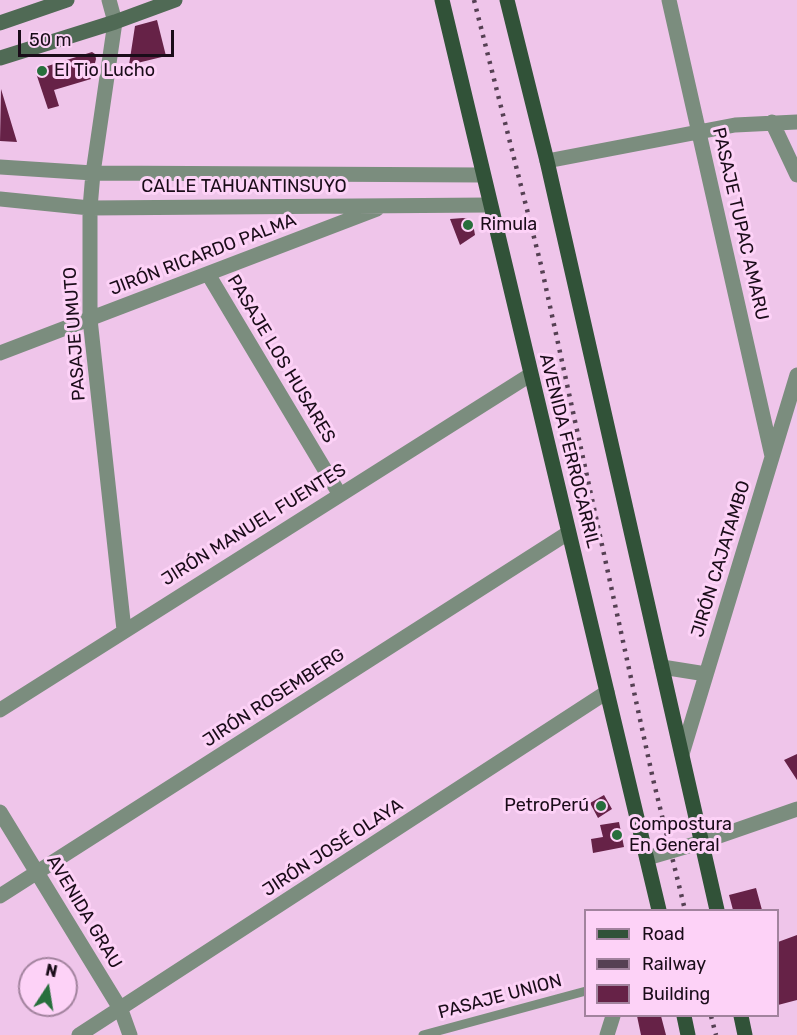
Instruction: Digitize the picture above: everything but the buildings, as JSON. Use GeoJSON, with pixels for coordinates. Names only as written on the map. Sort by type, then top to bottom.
{"type":"FeatureCollection","features":[{"type":"Feature","properties":{"kind":"main road"},"geometry":{"type":"LineString","coordinates":[[0,23],[67,0]]}},
{"type":"Feature","properties":{"kind":"main road"},"geometry":{"type":"LineString","coordinates":[[0,58],[115,22],[175,0]]}},
{"type":"Feature","properties":{"kind":"main road","name":"AVENIDA FERROCARRIL"},"geometry":{"type":"LineString","coordinates":[[442,0],[489,205],[659,909]]}},
{"type":"Feature","properties":{"kind":"main road"},"geometry":{"type":"LineString","coordinates":[[507,0],[547,161],[717,909]]}},
{"type":"Feature","properties":{"kind":"main road"},"geometry":{"type":"LineString","coordinates":[[684,1017],[688,1035]]}},
{"type":"Feature","properties":{"kind":"main road"},"geometry":{"type":"LineString","coordinates":[[741,1017],[746,1035]]}},
{"type":"Feature","properties":{"kind":"street","name":"PASAJE UMUTO"},"geometry":{"type":"LineString","coordinates":[[109,0],[115,22],[90,208],[90,319],[124,630]]}},
{"type":"Feature","properties":{"kind":"street","name":"PASAJE TUPAC AMARU"},"geometry":{"type":"LineString","coordinates":[[669,0],[772,456]]}},
{"type":"Feature","properties":{"kind":"street"},"geometry":{"type":"LineString","coordinates":[[772,122],[797,175]]}},
{"type":"Feature","properties":{"kind":"street"},"geometry":{"type":"LineString","coordinates":[[547,161],[735,125],[797,122]]}},
{"type":"Feature","properties":{"kind":"street","name":"CALLE TAHUANTINSUYO"},"geometry":{"type":"LineString","coordinates":[[0,166],[93,173],[482,175]]}},
{"type":"Feature","properties":{"kind":"street","name":"CALLE TAHUANTINSUYO"},"geometry":{"type":"LineString","coordinates":[[0,200],[90,208],[489,205]]}},
{"type":"Feature","properties":{"kind":"street","name":"JIRÓN RICARDO PALMA"},"geometry":{"type":"LineString","coordinates":[[0,353],[385,206]]}},
{"type":"Feature","properties":{"kind":"street","name":"PASAJE LOS HUSARES"},"geometry":{"type":"LineString","coordinates":[[208,274],[340,495]]}},
{"type":"Feature","properties":{"kind":"street","name":"JIRÓN MANUEL FUENTES"},"geometry":{"type":"LineString","coordinates":[[0,710],[530,375]]}},
{"type":"Feature","properties":{"kind":"street","name":"JIRÓN CAJATAMBO"},"geometry":{"type":"LineString","coordinates":[[682,754],[797,375]]}},
{"type":"Feature","properties":{"kind":"street","name":"JIRÓN ROSEMBERG"},"geometry":{"type":"LineString","coordinates":[[0,896],[568,532]]}},
{"type":"Feature","properties":{"kind":"street"},"geometry":{"type":"LineString","coordinates":[[662,667],[706,674]]}},
{"type":"Feature","properties":{"kind":"street","name":"JIRÓN JOSÉ OLAYA"},"geometry":{"type":"LineString","coordinates":[[80,1035],[607,692]]}},
{"type":"Feature","properties":{"kind":"street"},"geometry":{"type":"LineString","coordinates":[[647,858],[702,842],[797,809]]}},
{"type":"Feature","properties":{"kind":"street","name":"AVENIDA GRAU"},"geometry":{"type":"LineString","coordinates":[[0,812],[121,1010],[130,1035]]}},
{"type":"Feature","properties":{"kind":"street"},"geometry":{"type":"LineString","coordinates":[[607,1035],[613,1017]]}},
{"type":"Feature","properties":{"kind":"lane","name":"PASAJE UNION"},"geometry":{"type":"LineString","coordinates":[[423,1035],[584,991]]}},
{"type":"Feature","properties":{"kind":"railway"},"geometry":{"type":"LineString","coordinates":[[474,0],[541,265],[653,779],[685,909]]}},
{"type":"Feature","properties":{"kind":"railway"},"geometry":{"type":"LineString","coordinates":[[711,1017],[716,1035]]}},
{"type":"Feature","properties":{"kind":"place","name":"El Tio Lucho"},"geometry":{"type":"Point","coordinates":[42,71]}},
{"type":"Feature","properties":{"kind":"place","name":"Rimula"},"geometry":{"type":"Point","coordinates":[468,225]}},
{"type":"Feature","properties":{"kind":"place","name":"PetroPerú"},"geometry":{"type":"Point","coordinates":[601,806]}},
{"type":"Feature","properties":{"kind":"place","name":"Compostura En General"},"geometry":{"type":"Point","coordinates":[617,835]}}]}
